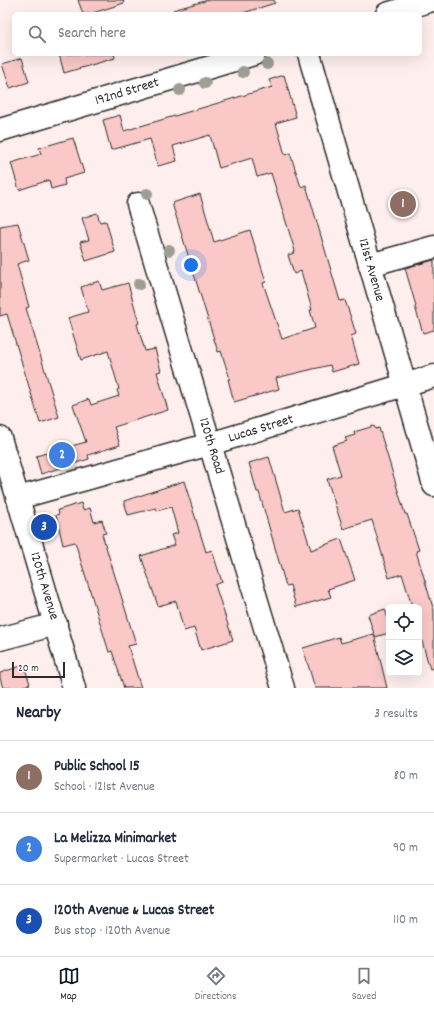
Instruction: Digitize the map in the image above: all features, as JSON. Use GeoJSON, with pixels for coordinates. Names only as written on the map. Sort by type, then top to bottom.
{"type":"FeatureCollection","features":[{"type":"Feature","properties":{"kind":"street"},"geometry":{"type":"LineString","coordinates":[[393,12],[432,0]]}},
{"type":"Feature","properties":{"kind":"street","name":"192nd Street"},"geometry":{"type":"LineString","coordinates":[[0,130],[247,56]]}},
{"type":"Feature","properties":{"kind":"street","name":"121st Avenue"},"geometry":{"type":"LineString","coordinates":[[310,56],[434,485]]}},
{"type":"Feature","properties":{"kind":"street","name":"120th Road"},"geometry":{"type":"LineString","coordinates":[[138,204],[283,688]]}},
{"type":"Feature","properties":{"kind":"street"},"geometry":{"type":"LineString","coordinates":[[370,265],[434,247]]}},
{"type":"Feature","properties":{"kind":"street","name":"Lucas Street"},"geometry":{"type":"LineString","coordinates":[[18,498],[210,444],[434,376]]}},
{"type":"Feature","properties":{"kind":"street","name":"120th Avenue"},"geometry":{"type":"LineString","coordinates":[[0,438],[74,688]]}},
{"type":"Feature","properties":{"kind":"street"},"geometry":{"type":"LineString","coordinates":[[0,639],[56,624]]}},
{"type":"Feature","properties":{"kind":"building"},"geometry":{"type":"Polygon","coordinates":[[[78,0],[123,0],[124,3],[96,12],[82,12],[78,0]]]}},
{"type":"Feature","properties":{"kind":"building"},"geometry":{"type":"Polygon","coordinates":[[[208,0],[274,0],[275,3],[246,12],[174,12],[173,10],[208,0]]]}},
{"type":"Feature","properties":{"kind":"building"},"geometry":{"type":"Polygon","coordinates":[[[60,56],[114,56],[115,58],[64,73],[60,56]]]}},
{"type":"Feature","properties":{"kind":"building"},"geometry":{"type":"Polygon","coordinates":[[[22,58],[29,82],[10,88],[2,64],[22,58]]]}},
{"type":"Feature","properties":{"kind":"building"},"geometry":{"type":"Polygon","coordinates":[[[284,75],[296,117],[276,123],[285,155],[290,153],[301,187],[306,185],[340,301],[345,300],[356,334],[351,336],[359,364],[332,372],[330,365],[276,378],[279,389],[234,402],[228,379],[230,379],[221,351],[218,352],[172,203],[200,194],[214,242],[250,230],[266,282],[263,283],[282,339],[315,328],[310,310],[312,310],[301,271],[294,274],[288,255],[294,253],[295,251],[271,173],[257,177],[252,158],[219,168],[210,135],[173,146],[177,161],[158,166],[150,139],[111,150],[103,120],[120,115],[124,131],[272,87],[269,80],[284,75]]]}},
{"type":"Feature","properties":{"kind":"building"},"geometry":{"type":"Polygon","coordinates":[[[73,138],[84,173],[64,179],[65,185],[51,189],[49,180],[19,190],[11,163],[41,154],[39,148],[73,138]]]}},
{"type":"Feature","properties":{"kind":"building"},"geometry":{"type":"Polygon","coordinates":[[[97,213],[100,222],[106,221],[115,252],[86,261],[80,242],[89,240],[82,218],[97,213]]]}},
{"type":"Feature","properties":{"kind":"building"},"geometry":{"type":"Polygon","coordinates":[[[18,223],[29,260],[17,264],[29,307],[26,308],[59,417],[40,423],[7,314],[0,316],[0,226],[18,223]]]}},
{"type":"Feature","properties":{"kind":"building"},"geometry":{"type":"Polygon","coordinates":[[[434,260],[434,330],[423,333],[405,268],[434,260]]]}},
{"type":"Feature","properties":{"kind":"building"},"geometry":{"type":"Polygon","coordinates":[[[99,281],[102,290],[128,283],[139,323],[137,324],[145,351],[155,349],[161,371],[157,372],[168,410],[114,427],[120,445],[88,455],[89,459],[41,474],[36,456],[86,442],[73,405],[89,399],[91,405],[119,396],[117,390],[119,389],[108,351],[81,360],[68,318],[88,312],[81,287],[99,281]]]}},
{"type":"Feature","properties":{"kind":"building"},"geometry":{"type":"Polygon","coordinates":[[[374,426],[376,429],[379,428],[405,514],[407,514],[419,550],[416,551],[434,611],[434,668],[430,669],[422,641],[422,604],[411,604],[402,574],[389,578],[372,520],[343,529],[327,479],[341,475],[332,446],[347,441],[345,438],[355,435],[354,432],[374,426]]]}},
{"type":"Feature","properties":{"kind":"building"},"geometry":{"type":"Polygon","coordinates":[[[269,457],[285,512],[298,508],[311,550],[341,539],[355,580],[328,589],[331,597],[296,607],[290,585],[286,586],[259,492],[257,492],[249,463],[269,457]]]}},
{"type":"Feature","properties":{"kind":"building"},"geometry":{"type":"Polygon","coordinates":[[[184,481],[206,552],[212,550],[222,582],[215,585],[233,640],[201,650],[194,628],[184,631],[176,601],[158,606],[141,556],[175,545],[171,535],[178,533],[171,507],[157,511],[156,508],[128,515],[124,501],[184,481]]]}},
{"type":"Feature","properties":{"kind":"building"},"geometry":{"type":"Polygon","coordinates":[[[81,503],[83,510],[90,508],[94,522],[102,520],[106,533],[102,534],[136,644],[128,646],[141,688],[124,688],[112,651],[109,652],[75,542],[63,545],[56,515],[59,514],[58,510],[81,503]]]}},
{"type":"Feature","properties":{"kind":"building"},"geometry":{"type":"Polygon","coordinates":[[[385,609],[386,634],[375,637],[368,615],[385,609]]]}},
{"type":"Feature","properties":{"kind":"building"},"geometry":{"type":"Polygon","coordinates":[[[374,634],[387,688],[315,688],[303,648],[339,637],[341,643],[374,634]]]}},
{"type":"Feature","properties":{"kind":"building"},"geometry":{"type":"Polygon","coordinates":[[[24,665],[30,684],[18,688],[3,688],[0,673],[24,665]]]}},
{"type":"Feature","properties":{"kind":"place","name":"Public School 15"},"geometry":{"type":"Point","coordinates":[403,204]}},
{"type":"Feature","properties":{"kind":"place","name":"La Melizza Minimarket"},"geometry":{"type":"Point","coordinates":[62,455]}},
{"type":"Feature","properties":{"kind":"place","name":"120th Avenue & Lucas Street"},"geometry":{"type":"Point","coordinates":[44,527]}}]}
